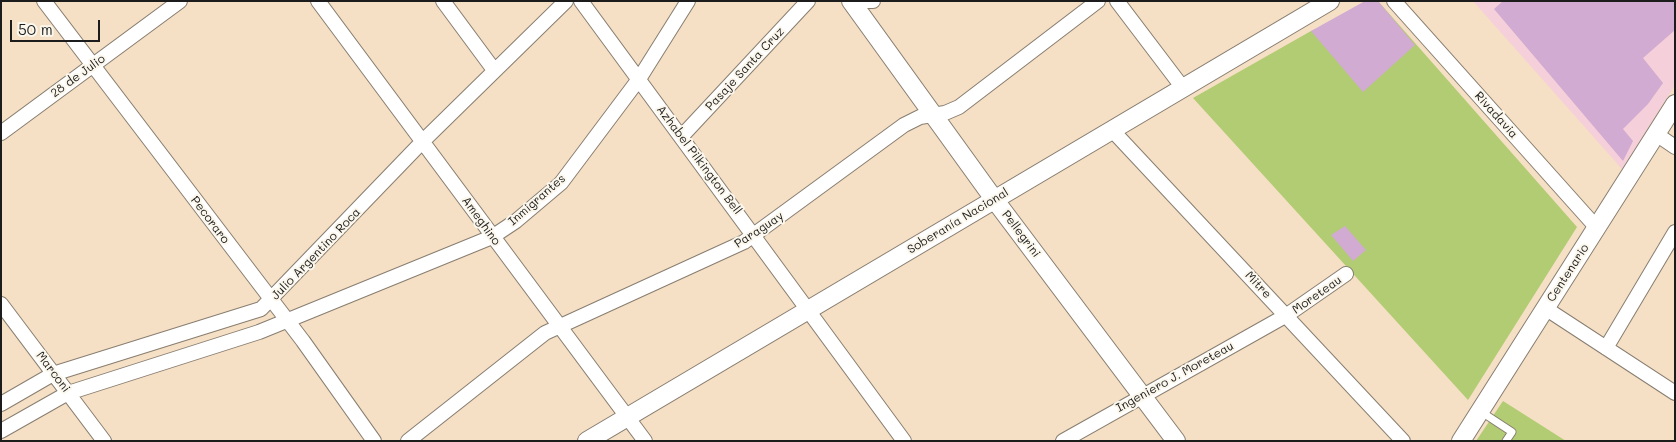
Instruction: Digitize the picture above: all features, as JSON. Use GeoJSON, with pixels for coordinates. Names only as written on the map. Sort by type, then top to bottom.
{"type":"FeatureCollection","features":[{"type":"Feature","properties":{"kind":"street","name":"Pecoraro"},"geometry":{"type":"LineString","coordinates":[[44,1],[272,300],[374,441]]}},
{"type":"Feature","properties":{"kind":"street","name":"28 de Julio"},"geometry":{"type":"LineString","coordinates":[[1,133],[180,1]]}},
{"type":"Feature","properties":{"kind":"street","name":"Ameghino"},"geometry":{"type":"LineString","coordinates":[[318,1],[645,441]]}},
{"type":"Feature","properties":{"kind":"street"},"geometry":{"type":"LineString","coordinates":[[443,1],[494,70]]}},
{"type":"Feature","properties":{"kind":"street","name":"Julio Argentino Roca"},"geometry":{"type":"LineString","coordinates":[[1,404],[54,374],[252,314],[272,300],[423,142],[566,1]]}},
{"type":"Feature","properties":{"kind":"street","name":"Azhabel Pilkington Bell"},"geometry":{"type":"LineString","coordinates":[[581,1],[904,441]]}},
{"type":"Feature","properties":{"kind":"street","name":"Inmigrantes"},"geometry":{"type":"LineString","coordinates":[[286,320],[492,237],[516,221],[561,183],[639,79],[688,1]]}},
{"type":"Feature","properties":{"kind":"street","name":"Pasaje Santa Cruz"},"geometry":{"type":"LineString","coordinates":[[681,137],[808,1]]}},
{"type":"Feature","properties":{"kind":"street","name":"Pellegrini"},"geometry":{"type":"LineString","coordinates":[[851,1],[994,199],[1143,394],[1176,441]]}},
{"type":"Feature","properties":{"kind":"street"},"geometry":{"type":"LineString","coordinates":[[859,1],[873,1]]}},
{"type":"Feature","properties":{"kind":"street","name":"Paraguay"},"geometry":{"type":"LineString","coordinates":[[408,441],[545,333],[755,236],[904,125],[920,117],[945,113],[959,107],[1098,1]]}},
{"type":"Feature","properties":{"kind":"street","name":"Soberanía Nacional"},"geometry":{"type":"LineString","coordinates":[[587,441],[1330,1]]}},
{"type":"Feature","properties":{"kind":"street","name":"Rivadavia"},"geometry":{"type":"LineString","coordinates":[[1394,1],[1597,228]]}},
{"type":"Feature","properties":{"kind":"street"},"geometry":{"type":"LineString","coordinates":[[1125,5],[1183,88]]}},
{"type":"Feature","properties":{"kind":"street","name":"Centenario"},"geometry":{"type":"LineString","coordinates":[[1462,441],[1675,104]]}},
{"type":"Feature","properties":{"kind":"street","name":"Mitre"},"geometry":{"type":"LineString","coordinates":[[1112,130],[1403,441]]}},
{"type":"Feature","properties":{"kind":"street"},"geometry":{"type":"LineString","coordinates":[[1656,134],[1675,147]]}},
{"type":"Feature","properties":{"kind":"street"},"geometry":{"type":"LineString","coordinates":[[1606,348],[1675,232]]}},
{"type":"Feature","properties":{"kind":"street","name":"Moreteau"},"geometry":{"type":"LineString","coordinates":[[1287,315],[1346,274]]}},
{"type":"Feature","properties":{"kind":"street","name":"Marconi"},"geometry":{"type":"LineString","coordinates":[[1,304],[104,441]]}},
{"type":"Feature","properties":{"kind":"street"},"geometry":{"type":"LineString","coordinates":[[1545,308],[1675,393]]}},
{"type":"Feature","properties":{"kind":"street","name":"Ingeniero J. Moreteau"},"geometry":{"type":"LineString","coordinates":[[1063,441],[1143,394],[1287,315]]}},
{"type":"Feature","properties":{"kind":"street","name":"Julio Argentino Roca"},"geometry":{"type":"LineString","coordinates":[[1,431],[68,393],[259,332],[286,320]]}},
{"type":"Feature","properties":{"kind":"lane"},"geometry":{"type":"LineString","coordinates":[[1480,411],[1512,432],[1506,441]]}},
{"type":"Feature","properties":{"kind":"shaded area"},"geometry":{"type":"Polygon","coordinates":[[[1473,1],[1675,1],[1675,85],[1622,169],[1473,1]]]}},
{"type":"Feature","properties":{"kind":"green space"},"geometry":{"type":"Polygon","coordinates":[[[1378,1],[1577,227],[1468,400],[1193,98],[1311,31],[1378,1]]]}},
{"type":"Feature","properties":{"kind":"green space"},"geometry":{"type":"Polygon","coordinates":[[[1503,401],[1566,441],[1476,441],[1503,401]]]}},
{"type":"Feature","properties":{"kind":"building"},"geometry":{"type":"Polygon","coordinates":[[[1365,1],[1378,1],[1415,45],[1363,92],[1311,31],[1365,1]]]}},
{"type":"Feature","properties":{"kind":"building"},"geometry":{"type":"Polygon","coordinates":[[[1503,1],[1675,1],[1675,30],[1643,58],[1663,83],[1648,104],[1623,129],[1633,141],[1623,161],[1494,9],[1503,1]]]}},
{"type":"Feature","properties":{"kind":"building"},"geometry":{"type":"Polygon","coordinates":[[[1345,226],[1366,250],[1353,261],[1331,235],[1345,226]]]}}]}
